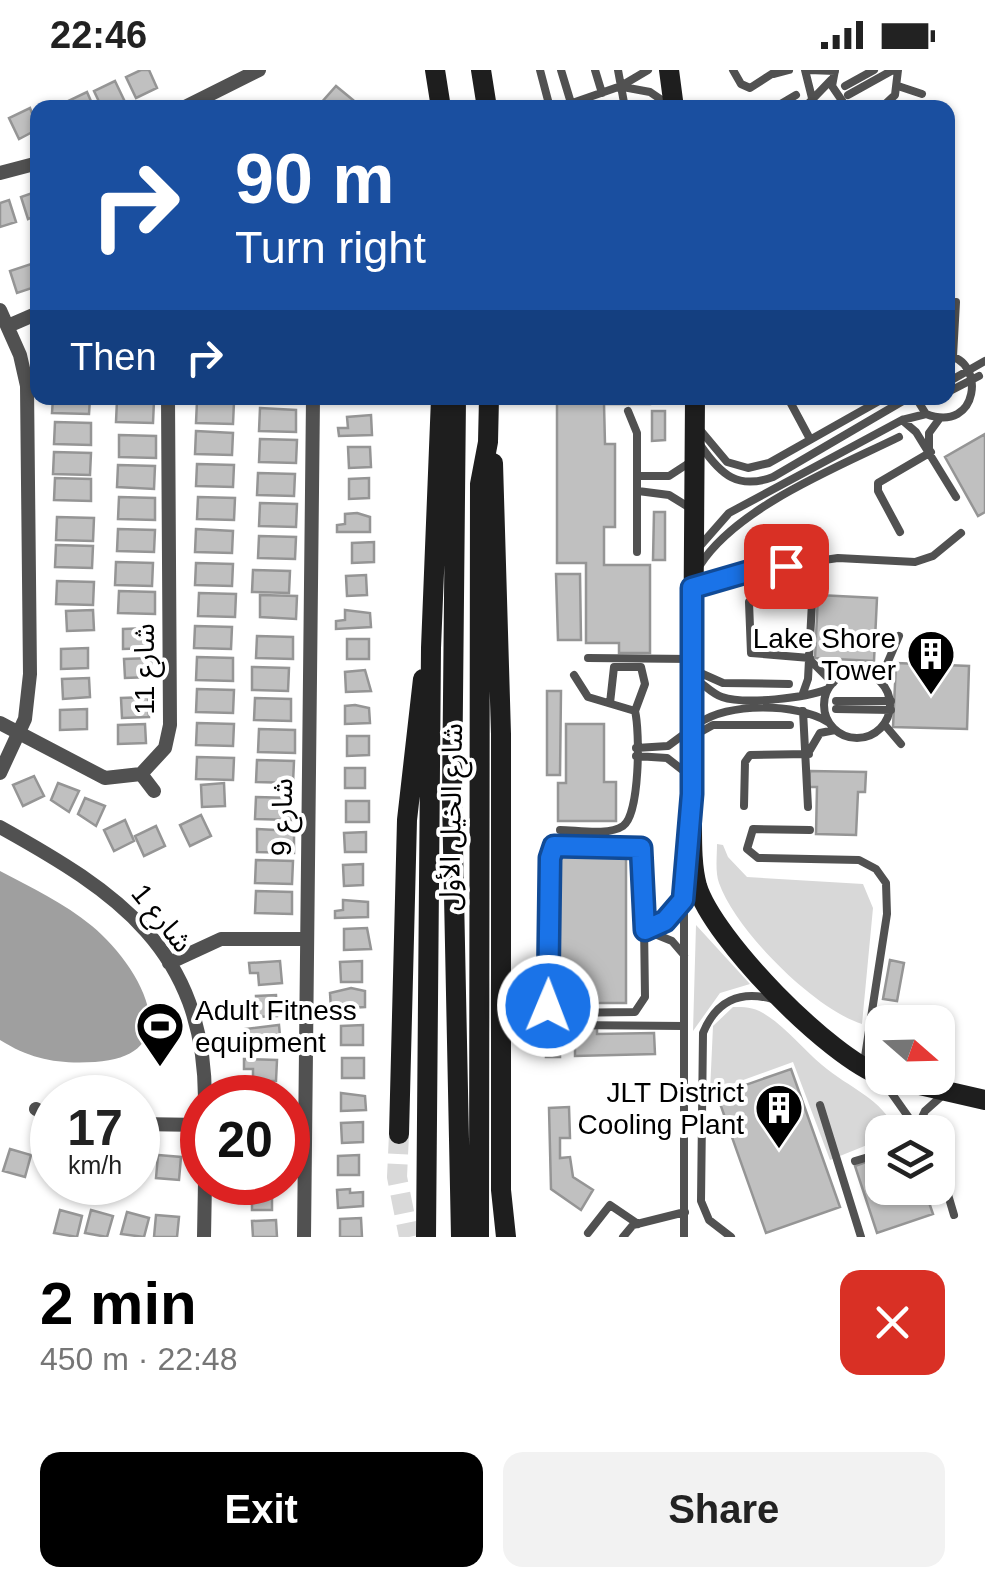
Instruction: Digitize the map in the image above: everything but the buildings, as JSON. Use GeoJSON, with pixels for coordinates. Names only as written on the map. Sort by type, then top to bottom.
{"type":"FeatureCollection","features":[{"type":"Feature","properties":{"kind":"main road"},"geometry":{"type":"LineString","coordinates":[[435,70],[441,100]]}},
{"type":"Feature","properties":{"kind":"main road"},"geometry":{"type":"LineString","coordinates":[[481,70],[485,100]]}},
{"type":"Feature","properties":{"kind":"main road"},"geometry":{"type":"LineString","coordinates":[[668,70],[672,100]]}},
{"type":"Feature","properties":{"kind":"main road"},"geometry":{"type":"LineString","coordinates":[[426,1237],[431,648],[441,405]]}},
{"type":"Feature","properties":{"kind":"main road","name":"شارع الخيل الأول"},"geometry":{"type":"LineString","coordinates":[[456,405],[452,814],[461,1237]]}},
{"type":"Feature","properties":{"kind":"main road","name":"شارع الخيل الأول"},"geometry":{"type":"LineString","coordinates":[[478,1237],[480,484],[488,442],[489,405]]}},
{"type":"Feature","properties":{"kind":"main road"},"geometry":{"type":"LineString","coordinates":[[695,405],[692,858],[698,888],[711,916],[791,1006],[865,1064]]}},
{"type":"Feature","properties":{"kind":"main road"},"geometry":{"type":"LineString","coordinates":[[488,442],[494,473],[500,681],[501,1190],[506,1237]]}},
{"type":"Feature","properties":{"kind":"main road"},"geometry":{"type":"LineString","coordinates":[[399,1134],[408,820],[421,687],[431,648]]}},
{"type":"Feature","properties":{"kind":"main road"},"geometry":{"type":"LineString","coordinates":[[955,1093],[985,1102]]}},
{"type":"Feature","properties":{"kind":"main road"},"geometry":{"type":"LineString","coordinates":[[496,1237],[501,1190]]}},
{"type":"Feature","properties":{"kind":"street"},"geometry":{"type":"LineString","coordinates":[[198,100],[259,70]]}},
{"type":"Feature","properties":{"kind":"street"},"geometry":{"type":"LineString","coordinates":[[0,173],[30,164]]}},
{"type":"Feature","properties":{"kind":"street"},"geometry":{"type":"LineString","coordinates":[[0,310],[24,371],[29,419],[30,688],[20,734],[0,773]]}},
{"type":"Feature","properties":{"kind":"street"},"geometry":{"type":"LineString","coordinates":[[8,326],[30,317]]}},
{"type":"Feature","properties":{"kind":"street","name":"شارع 11"},"geometry":{"type":"LineString","coordinates":[[141,774],[159,759],[169,737],[168,405]]}},
{"type":"Feature","properties":{"kind":"street","name":"شارع 9"},"geometry":{"type":"LineString","coordinates":[[304,1237],[313,405]]}},
{"type":"Feature","properties":{"kind":"street"},"geometry":{"type":"LineString","coordinates":[[0,723],[105,778],[141,774],[154,792]]}},
{"type":"Feature","properties":{"kind":"street","name":"شارع 1"},"geometry":{"type":"LineString","coordinates":[[0,826],[111,894],[144,927],[170,963],[198,1030],[203,1075]]}},
{"type":"Feature","properties":{"kind":"street"},"geometry":{"type":"LineString","coordinates":[[170,963],[221,938],[306,939]]}},
{"type":"Feature","properties":{"kind":"street"},"geometry":{"type":"LineString","coordinates":[[204,1237],[205,1205]]}},
{"type":"Feature","properties":{"kind":"lane"},"geometry":{"type":"LineString","coordinates":[[540,70],[548,100]]}},
{"type":"Feature","properties":{"kind":"lane"},"geometry":{"type":"LineString","coordinates":[[562,70],[570,100]]}},
{"type":"Feature","properties":{"kind":"lane"},"geometry":{"type":"LineString","coordinates":[[595,70],[602,93]]}},
{"type":"Feature","properties":{"kind":"lane"},"geometry":{"type":"LineString","coordinates":[[618,70],[623,100]]}},
{"type":"Feature","properties":{"kind":"lane"},"geometry":{"type":"LineString","coordinates":[[592,100],[648,70]]}},
{"type":"Feature","properties":{"kind":"lane"},"geometry":{"type":"LineString","coordinates":[[733,70],[746,88],[776,72],[789,70]]}},
{"type":"Feature","properties":{"kind":"lane"},"geometry":{"type":"LineString","coordinates":[[813,100],[807,70],[834,72]]}},
{"type":"Feature","properties":{"kind":"lane"},"geometry":{"type":"LineString","coordinates":[[874,70],[846,91],[895,70],[898,86],[887,100]]}},
{"type":"Feature","properties":{"kind":"lane"},"geometry":{"type":"LineString","coordinates":[[814,100],[834,72]]}},
{"type":"Feature","properties":{"kind":"lane"},"geometry":{"type":"LineString","coordinates":[[834,72],[836,96],[840,100]]}},
{"type":"Feature","properties":{"kind":"lane"},"geometry":{"type":"LineString","coordinates":[[621,86],[650,92],[662,100]]}},
{"type":"Feature","properties":{"kind":"lane"},"geometry":{"type":"LineString","coordinates":[[898,86],[922,94]]}},
{"type":"Feature","properties":{"kind":"lane"},"geometry":{"type":"LineString","coordinates":[[785,100],[796,95]]}},
{"type":"Feature","properties":{"kind":"lane"},"geometry":{"type":"LineString","coordinates":[[955,311],[956,302]]}},
{"type":"Feature","properties":{"kind":"lane"},"geometry":{"type":"LineString","coordinates":[[955,358],[980,369]]}},
{"type":"Feature","properties":{"kind":"lane"},"geometry":{"type":"LineString","coordinates":[[955,379],[980,369]]}},
{"type":"Feature","properties":{"kind":"lane"},"geometry":{"type":"LineString","coordinates":[[692,578],[707,535],[729,513],[902,420],[926,414],[940,418],[960,414],[982,391],[980,369]]}},
{"type":"Feature","properties":{"kind":"lane"},"geometry":{"type":"LineString","coordinates":[[955,387],[980,369]]}},
{"type":"Feature","properties":{"kind":"lane"},"geometry":{"type":"LineString","coordinates":[[792,405],[810,439]]}},
{"type":"Feature","properties":{"kind":"lane"},"geometry":{"type":"LineString","coordinates":[[695,436],[706,440],[737,466],[769,463],[871,405]]}},
{"type":"Feature","properties":{"kind":"lane"},"geometry":{"type":"LineString","coordinates":[[695,436],[722,474],[753,483],[773,476],[890,405]]}},
{"type":"Feature","properties":{"kind":"lane"},"geometry":{"type":"LineString","coordinates":[[920,405],[926,414]]}},
{"type":"Feature","properties":{"kind":"lane"},"geometry":{"type":"LineString","coordinates":[[839,410],[844,420]]}},
{"type":"Feature","properties":{"kind":"lane"},"geometry":{"type":"LineString","coordinates":[[628,411],[637,433],[638,552]]}},
{"type":"Feature","properties":{"kind":"lane"},"geometry":{"type":"LineString","coordinates":[[931,452],[929,433],[940,418]]}},
{"type":"Feature","properties":{"kind":"lane"},"geometry":{"type":"LineString","coordinates":[[902,420],[914,428],[931,452],[956,497]]}},
{"type":"Feature","properties":{"kind":"lane"},"geometry":{"type":"LineString","coordinates":[[638,476],[677,473],[695,436]]}},
{"type":"Feature","properties":{"kind":"lane"},"geometry":{"type":"LineString","coordinates":[[692,578],[715,544],[732,528],[882,449],[899,436]]}},
{"type":"Feature","properties":{"kind":"lane"},"geometry":{"type":"LineString","coordinates":[[900,532],[878,483],[931,452]]}},
{"type":"Feature","properties":{"kind":"lane"},"geometry":{"type":"LineString","coordinates":[[638,492],[669,494],[693,511]]}},
{"type":"Feature","properties":{"kind":"lane"},"geometry":{"type":"LineString","coordinates":[[692,578],[838,558],[915,562],[948,546],[961,532]]}},
{"type":"Feature","properties":{"kind":"lane"},"geometry":{"type":"LineString","coordinates":[[749,602],[751,652],[810,658],[830,686],[824,711],[835,730]]}},
{"type":"Feature","properties":{"kind":"lane"},"geometry":{"type":"LineString","coordinates":[[802,696],[810,658],[812,602]]}},
{"type":"Feature","properties":{"kind":"lane"},"geometry":{"type":"LineString","coordinates":[[809,754],[820,734],[835,730],[865,736],[884,724],[891,706],[880,680],[900,636]]}},
{"type":"Feature","properties":{"kind":"lane"},"geometry":{"type":"LineString","coordinates":[[588,658],[692,667],[714,681],[770,680],[789,684]]}},
{"type":"Feature","properties":{"kind":"lane"},"geometry":{"type":"LineString","coordinates":[[560,830],[616,829],[628,821],[636,797],[635,712],[645,684],[641,667],[613,668],[610,703]]}},
{"type":"Feature","properties":{"kind":"lane"},"geometry":{"type":"LineString","coordinates":[[692,667],[725,698],[802,696],[854,673],[880,680]]}},
{"type":"Feature","properties":{"kind":"lane"},"geometry":{"type":"LineString","coordinates":[[574,676],[588,696],[635,712]]}},
{"type":"Feature","properties":{"kind":"lane"},"geometry":{"type":"LineString","coordinates":[[836,705],[891,706]]}},
{"type":"Feature","properties":{"kind":"lane"},"geometry":{"type":"LineString","coordinates":[[636,752],[668,746],[725,711],[803,712],[828,722]]}},
{"type":"Feature","properties":{"kind":"lane"},"geometry":{"type":"LineString","coordinates":[[803,712],[809,754],[808,807]]}},
{"type":"Feature","properties":{"kind":"lane"},"geometry":{"type":"LineString","coordinates":[[884,724],[901,744]]}},
{"type":"Feature","properties":{"kind":"lane"},"geometry":{"type":"LineString","coordinates":[[692,733],[713,725],[790,725]]}},
{"type":"Feature","properties":{"kind":"lane"},"geometry":{"type":"LineString","coordinates":[[636,752],[667,758],[692,786],[683,900],[684,1237]]}},
{"type":"Feature","properties":{"kind":"lane"},"geometry":{"type":"LineString","coordinates":[[744,806],[744,766],[750,755],[809,754]]}},
{"type":"Feature","properties":{"kind":"lane"},"geometry":{"type":"LineString","coordinates":[[810,830],[753,829],[747,849],[766,858],[859,860],[876,869],[886,883],[888,914],[882,1005]]}},
{"type":"Feature","properties":{"kind":"lane"},"geometry":{"type":"LineString","coordinates":[[648,930],[641,848],[554,846],[550,858],[550,1010],[629,1014],[640,1008],[645,997],[648,930],[683,900]]}},
{"type":"Feature","properties":{"kind":"lane"},"geometry":{"type":"LineString","coordinates":[[648,930],[672,941],[684,955]]}},
{"type":"Feature","properties":{"kind":"lane"},"geometry":{"type":"LineString","coordinates":[[731,1237],[709,1220],[701,1202],[703,1033],[709,1019],[731,999],[762,996],[791,1006]]}},
{"type":"Feature","properties":{"kind":"lane"},"geometry":{"type":"LineString","coordinates":[[566,1025],[684,1026]]}},
{"type":"Feature","properties":{"kind":"lane"},"geometry":{"type":"LineString","coordinates":[[924,1115],[952,1095]]}},
{"type":"Feature","properties":{"kind":"lane"},"geometry":{"type":"LineString","coordinates":[[820,1105],[861,1237]]}},
{"type":"Feature","properties":{"kind":"lane"},"geometry":{"type":"LineString","coordinates":[[856,1161],[865,1158]]}},
{"type":"Feature","properties":{"kind":"lane"},"geometry":{"type":"LineString","coordinates":[[588,1233],[610,1204],[638,1224]]}},
{"type":"Feature","properties":{"kind":"lane"},"geometry":{"type":"LineString","coordinates":[[951,1205],[954,1215]]}},
{"type":"Feature","properties":{"kind":"lane"},"geometry":{"type":"LineString","coordinates":[[623,1237],[628,1227],[684,1212]]}},
{"type":"Feature","properties":{"kind":"shaded area"},"geometry":{"type":"Polygon","coordinates":[[[717,844],[723,845],[728,857],[747,877],[863,884],[873,908],[862,1024],[822,1002],[759,945],[719,883],[717,844]]]}},
{"type":"Feature","properties":{"kind":"shaded area"},"geometry":{"type":"Polygon","coordinates":[[[0,871],[70,910],[92,926],[126,962],[148,1006],[149,1026],[142,1043],[125,1056],[69,1062],[34,1056],[0,1040],[0,871]]]}},
{"type":"Feature","properties":{"kind":"shaded area"},"geometry":{"type":"Polygon","coordinates":[[[696,925],[750,984],[720,993],[693,1031],[696,925]]]}},
{"type":"Feature","properties":{"kind":"shaded area"},"geometry":{"type":"Polygon","coordinates":[[[733,1007],[756,1010],[771,1018],[822,1065],[886,1115],[865,1115],[865,1146],[830,1160],[793,1062],[710,1092],[713,1026],[733,1007]]]}},
{"type":"Feature","properties":{"kind":"tunnel"},"geometry":{"type":"LineString","coordinates":[[399,1134],[397,1177],[409,1237]]}},
{"type":"Feature","properties":{"kind":"place","name":"Lake Shore Tower"},"geometry":{"type":"Point","coordinates":[931,696]}},
{"type":"Feature","properties":{"kind":"place","name":"Adult Fitness equipment"},"geometry":{"type":"Point","coordinates":[160,1068]}},
{"type":"Feature","properties":{"kind":"place","name":"JLT District Cooling Plant"},"geometry":{"type":"Point","coordinates":[779,1150]}},
{"type":"Feature","properties":{"kind":"route"},"geometry":{"type":"LineString","coordinates":[[548,1006],[550,858],[554,846],[641,848],[645,930],[665,921],[683,900],[683,862],[692,794],[692,588],[754,570],[786,566]]}}]}
